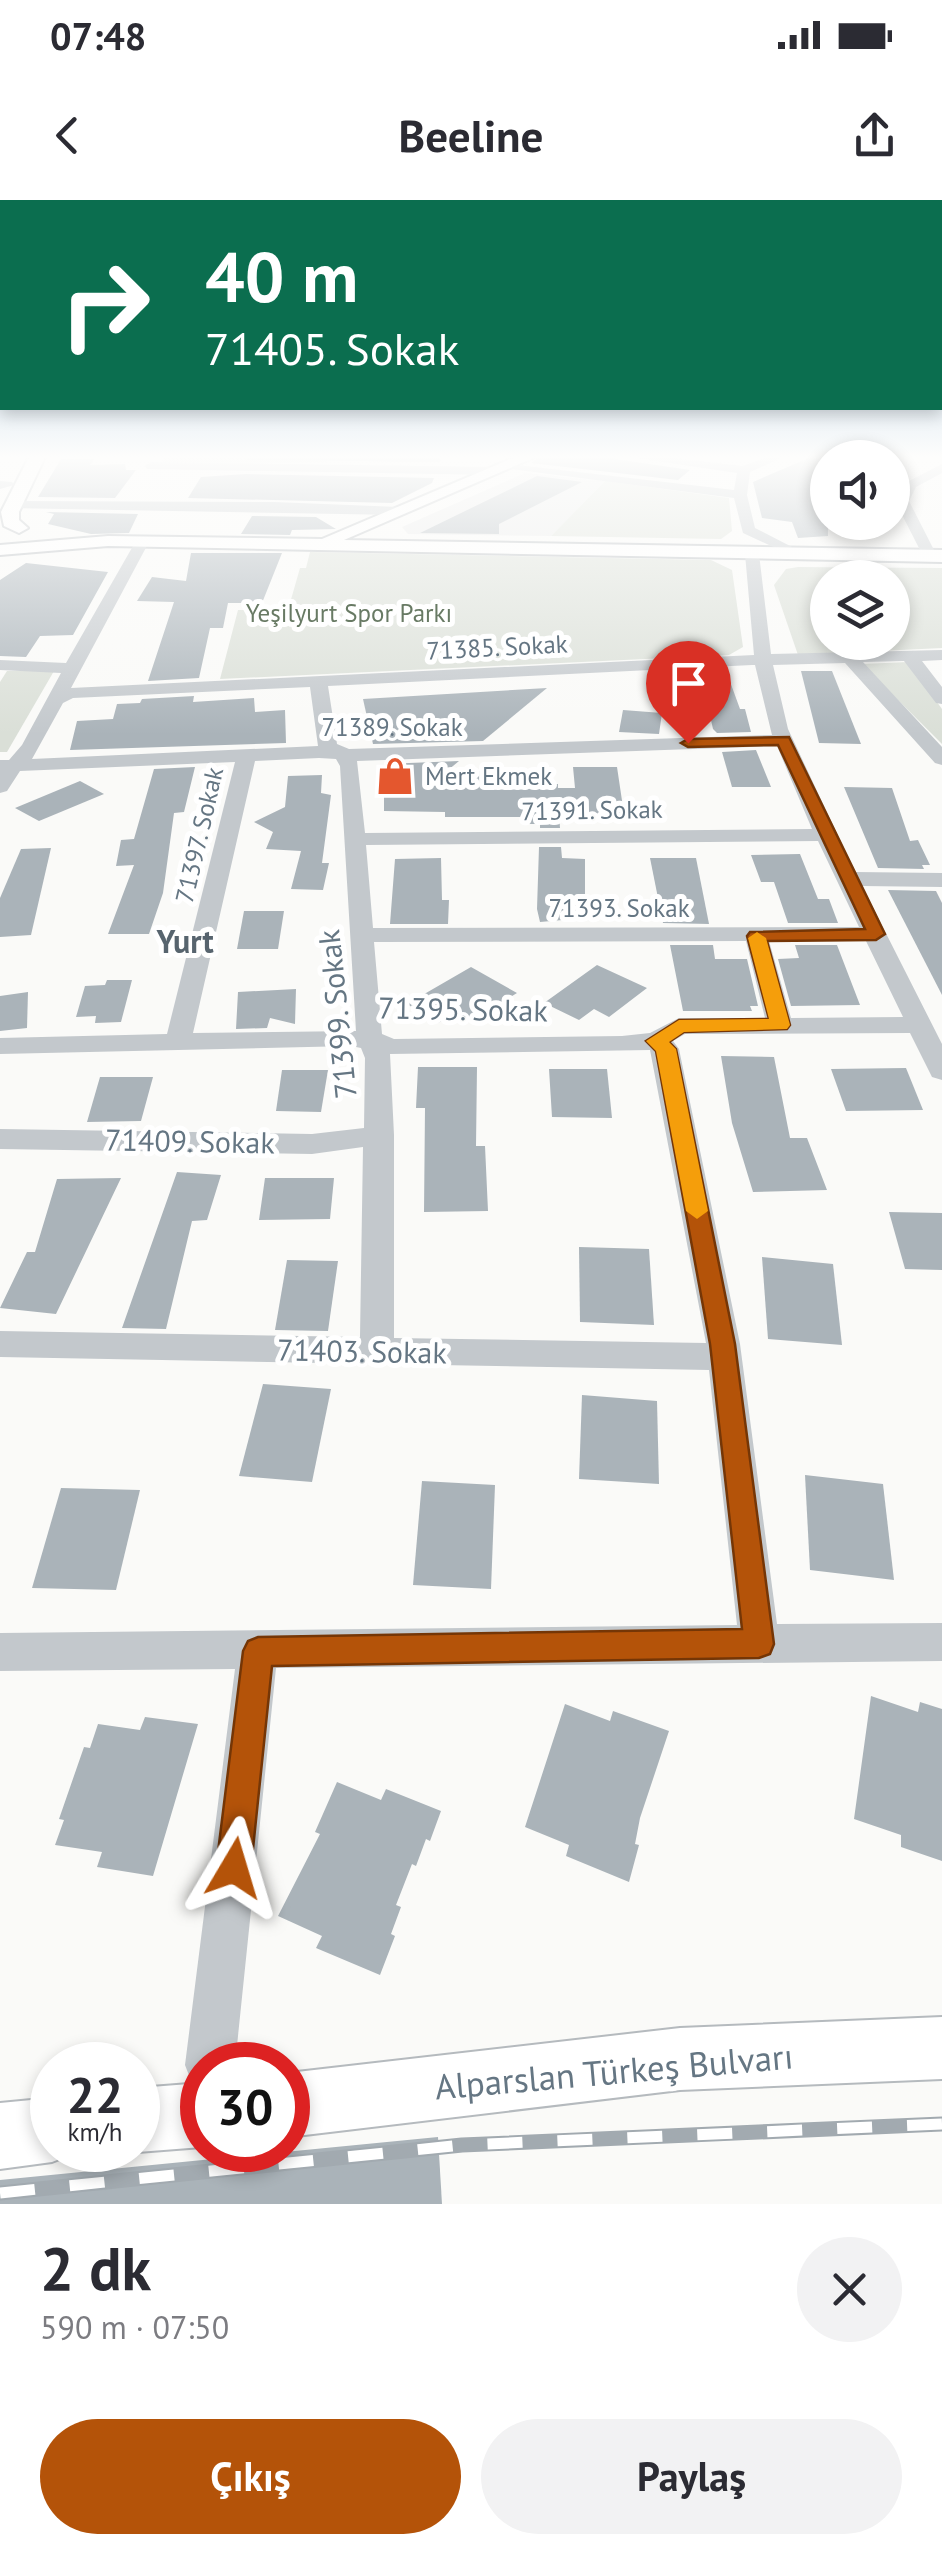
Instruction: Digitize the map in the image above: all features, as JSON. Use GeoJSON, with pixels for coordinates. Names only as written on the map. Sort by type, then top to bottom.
{"type":"FeatureCollection","features":[{"type":"Feature","properties":{"kind":"main road"},"geometry":{"type":"LineString","coordinates":[[630,549],[937,552]]}},
{"type":"Feature","properties":{"kind":"main road"},"geometry":{"type":"LineString","coordinates":[[681,549],[763,549]]}},
{"type":"Feature","properties":{"kind":"main road"},"geometry":{"type":"LineString","coordinates":[[832,549],[937,552]]}},
{"type":"Feature","properties":{"kind":"main road","name":"Alparslan Türkeş Bulvarı"},"geometry":{"type":"LineString","coordinates":[[310,2103],[680,2059],[942,2048]]}},
{"type":"Feature","properties":{"kind":"main road"},"geometry":{"type":"LineString","coordinates":[[0,2136],[30,2133]]}},
{"type":"Feature","properties":{"kind":"street"},"geometry":{"type":"LineString","coordinates":[[0,788],[6,765],[29,751],[138,549]]}},
{"type":"Feature","properties":{"kind":"street"},"geometry":{"type":"LineString","coordinates":[[741,550],[766,661],[765,673],[784,740],[942,1072]]}},
{"type":"Feature","properties":{"kind":"street","name":"71385. Sokak"},"geometry":{"type":"LineString","coordinates":[[910,657],[942,655]]}},
{"type":"Feature","properties":{"kind":"street"},"geometry":{"type":"LineString","coordinates":[[910,657],[942,699]]}},
{"type":"Feature","properties":{"kind":"street","name":"71385. Sokak"},"geometry":{"type":"LineString","coordinates":[[55,700],[70,693],[810,660]]}},
{"type":"Feature","properties":{"kind":"street"},"geometry":{"type":"LineString","coordinates":[[852,660],[942,758]]}},
{"type":"Feature","properties":{"kind":"street"},"geometry":{"type":"LineString","coordinates":[[0,665],[72,668]]}},
{"type":"Feature","properties":{"kind":"street","name":"71399. Sokak"},"geometry":{"type":"LineString","coordinates":[[318,681],[328,747],[342,752],[350,766],[362,935],[373,1043],[378,1058],[377,1353]]}},
{"type":"Feature","properties":{"kind":"street","name":"71389. Sokak"},"geometry":{"type":"LineString","coordinates":[[6,765],[784,740]]}},
{"type":"Feature","properties":{"kind":"street","name":"71397. Sokak"},"geometry":{"type":"LineString","coordinates":[[178,1043],[246,756]]}},
{"type":"Feature","properties":{"kind":"street","name":"71391. Sokak"},"geometry":{"type":"LineString","coordinates":[[358,839],[826,835]]}},
{"type":"Feature","properties":{"kind":"street"},"geometry":{"type":"LineString","coordinates":[[850,879],[942,880]]}},
{"type":"Feature","properties":{"kind":"street","name":"71393. Sokak"},"geometry":{"type":"LineString","coordinates":[[362,935],[876,934]]}},
{"type":"Feature","properties":{"kind":"street"},"geometry":{"type":"LineString","coordinates":[[756,936],[780,1025]]}},
{"type":"Feature","properties":{"kind":"street","name":"71395. Sokak"},"geometry":{"type":"LineString","coordinates":[[0,1046],[351,1038],[394,1048],[656,1041],[679,1026],[921,1025]]}},
{"type":"Feature","properties":{"kind":"street"},"geometry":{"type":"LineString","coordinates":[[656,1041],[666,1049],[724,1357],[759,1644]]}},
{"type":"Feature","properties":{"kind":"street","name":"71409. Sokak"},"geometry":{"type":"LineString","coordinates":[[0,1139],[312,1144],[380,1136]]}},
{"type":"Feature","properties":{"kind":"street","name":"71403. Sokak"},"geometry":{"type":"LineString","coordinates":[[0,1344],[724,1357]]}},
{"type":"Feature","properties":{"kind":"street"},"geometry":{"type":"LineString","coordinates":[[0,1652],[942,1642]]}},
{"type":"Feature","properties":{"kind":"street"},"geometry":{"type":"LineString","coordinates":[[213,2042],[258,1651]]}},
{"type":"Feature","properties":{"kind":"green space","name":"Yeşilyurt Spor Parkı"},"geometry":{"type":"Polygon","coordinates":[[[310,552],[711,560],[732,570],[743,647],[729,655],[220,679],[238,610],[288,610],[300,568],[306,568],[310,552]]]}},
{"type":"Feature","properties":{"kind":"green space"},"geometry":{"type":"Polygon","coordinates":[[[810,567],[810,654],[798,655],[774,585],[786,569],[810,567]]]}},
{"type":"Feature","properties":{"kind":"green space"},"geometry":{"type":"Polygon","coordinates":[[[910,568],[942,568],[942,648],[910,650],[910,568]]]}},
{"type":"Feature","properties":{"kind":"green space"},"geometry":{"type":"Polygon","coordinates":[[[908,662],[942,709],[942,744],[862,664],[908,662]]]}},
{"type":"Feature","properties":{"kind":"green space"},"geometry":{"type":"Polygon","coordinates":[[[7,671],[54,671],[7,752],[0,752],[0,682],[7,671]]]}},
{"type":"Feature","properties":{"kind":"building"},"geometry":{"type":"Polygon","coordinates":[[[191,553],[282,553],[262,603],[228,603],[223,628],[210,628],[199,678],[148,681],[174,602],[137,601],[152,577],[186,581],[191,553]]]}},
{"type":"Feature","properties":{"kind":"building"},"geometry":{"type":"Polygon","coordinates":[[[26,563],[108,572],[73,635],[40,636],[26,657],[0,656],[0,580],[26,563]]]}},
{"type":"Feature","properties":{"kind":"building"},"geometry":{"type":"Polygon","coordinates":[[[801,671],[832,671],[861,744],[819,743],[801,671]]]}},
{"type":"Feature","properties":{"kind":"building"},"geometry":{"type":"Polygon","coordinates":[[[701,676],[728,676],[740,709],[745,709],[751,732],[717,733],[713,729],[701,676]]]}},
{"type":"Feature","properties":{"kind":"building"},"geometry":{"type":"Polygon","coordinates":[[[547,688],[483,741],[373,744],[363,699],[547,688]]]}},
{"type":"Feature","properties":{"kind":"building"},"geometry":{"type":"Polygon","coordinates":[[[194,696],[193,702],[254,698],[255,712],[285,710],[286,743],[70,750],[77,721],[113,719],[117,704],[194,696]]]}},
{"type":"Feature","properties":{"kind":"building"},"geometry":{"type":"Polygon","coordinates":[[[623,710],[662,713],[659,734],[619,732],[623,710]]]}},
{"type":"Feature","properties":{"kind":"building"},"geometry":{"type":"Polygon","coordinates":[[[756,750],[771,787],[732,787],[722,752],[756,750]]]}},
{"type":"Feature","properties":{"kind":"building"},"geometry":{"type":"Polygon","coordinates":[[[459,761],[447,771],[493,771],[493,788],[542,788],[542,784],[558,784],[558,788],[575,788],[573,767],[617,767],[624,814],[559,814],[560,828],[540,828],[540,824],[524,824],[524,817],[445,817],[445,812],[384,811],[384,764],[459,761]]]}},
{"type":"Feature","properties":{"kind":"building"},"geometry":{"type":"Polygon","coordinates":[[[195,767],[184,812],[174,813],[163,893],[149,934],[108,934],[134,865],[116,866],[121,840],[134,839],[154,769],[195,767]]]}},
{"type":"Feature","properties":{"kind":"building"},"geometry":{"type":"Polygon","coordinates":[[[322,775],[321,793],[331,795],[322,863],[329,863],[323,890],[291,889],[301,851],[266,849],[273,832],[254,822],[285,807],[288,776],[322,775]]]}},
{"type":"Feature","properties":{"kind":"building"},"geometry":{"type":"Polygon","coordinates":[[[80,781],[104,794],[39,821],[15,808],[80,781]]]}},
{"type":"Feature","properties":{"kind":"building"},"geometry":{"type":"Polygon","coordinates":[[[844,787],[892,788],[910,841],[918,840],[930,865],[922,865],[924,869],[878,868],[844,787]]]}},
{"type":"Feature","properties":{"kind":"building"},"geometry":{"type":"Polygon","coordinates":[[[539,847],[561,847],[562,858],[585,859],[585,918],[540,922],[539,847]]]}},
{"type":"Feature","properties":{"kind":"building"},"geometry":{"type":"Polygon","coordinates":[[[51,848],[31,935],[0,937],[0,898],[21,849],[51,848]]]}},
{"type":"Feature","properties":{"kind":"building"},"geometry":{"type":"Polygon","coordinates":[[[800,854],[818,899],[829,899],[838,923],[788,923],[774,882],[761,882],[751,855],[800,854]]]}},
{"type":"Feature","properties":{"kind":"building"},"geometry":{"type":"Polygon","coordinates":[[[441,858],[442,900],[449,900],[448,924],[390,924],[395,859],[441,858]]]}},
{"type":"Feature","properties":{"kind":"building"},"geometry":{"type":"Polygon","coordinates":[[[650,858],[696,858],[709,924],[663,923],[650,858]]]}},
{"type":"Feature","properties":{"kind":"building"},"geometry":{"type":"Polygon","coordinates":[[[888,890],[936,891],[942,903],[942,995],[888,890]]]}},
{"type":"Feature","properties":{"kind":"building"},"geometry":{"type":"Polygon","coordinates":[[[244,911],[284,911],[278,949],[237,949],[244,911]]]}},
{"type":"Feature","properties":{"kind":"building"},"geometry":{"type":"Polygon","coordinates":[[[670,945],[713,945],[715,959],[747,959],[758,1006],[750,1006],[752,1011],[683,1011],[670,945]]]}},
{"type":"Feature","properties":{"kind":"building"},"geometry":{"type":"Polygon","coordinates":[[[795,945],[837,945],[860,1005],[791,1006],[778,959],[799,958],[795,945]]]}},
{"type":"Feature","properties":{"kind":"building"},"geometry":{"type":"Polygon","coordinates":[[[597,965],[647,988],[609,1017],[594,1009],[579,1020],[544,1003],[597,965]]]}},
{"type":"Feature","properties":{"kind":"building"},"geometry":{"type":"Polygon","coordinates":[[[471,967],[517,993],[472,1021],[457,1012],[438,1023],[407,1004],[471,967]]]}},
{"type":"Feature","properties":{"kind":"building"},"geometry":{"type":"Polygon","coordinates":[[[107,980],[132,980],[121,1022],[95,1023],[96,1016],[76,1017],[85,986],[105,985],[107,980]]]}},
{"type":"Feature","properties":{"kind":"building"},"geometry":{"type":"Polygon","coordinates":[[[296,989],[295,1024],[270,1018],[267,1028],[236,1029],[238,992],[296,989]]]}},
{"type":"Feature","properties":{"kind":"building"},"geometry":{"type":"Polygon","coordinates":[[[28,992],[27,1028],[0,1031],[0,996],[28,992]]]}},
{"type":"Feature","properties":{"kind":"building"},"geometry":{"type":"Polygon","coordinates":[[[721,1056],[774,1057],[790,1138],[807,1138],[827,1190],[753,1192],[732,1123],[721,1056]]]}},
{"type":"Feature","properties":{"kind":"building"},"geometry":{"type":"Polygon","coordinates":[[[418,1067],[477,1067],[476,1146],[485,1146],[488,1211],[424,1212],[425,1108],[416,1108],[418,1067]]]}},
{"type":"Feature","properties":{"kind":"building"},"geometry":{"type":"Polygon","coordinates":[[[906,1068],[923,1110],[846,1111],[831,1069],[906,1068]]]}},
{"type":"Feature","properties":{"kind":"building"},"geometry":{"type":"Polygon","coordinates":[[[549,1069],[607,1069],[612,1118],[552,1117],[549,1069]]]}},
{"type":"Feature","properties":{"kind":"building"},"geometry":{"type":"Polygon","coordinates":[[[282,1070],[328,1070],[321,1112],[276,1111],[282,1070]]]}},
{"type":"Feature","properties":{"kind":"building"},"geometry":{"type":"Polygon","coordinates":[[[100,1077],[153,1077],[141,1121],[87,1122],[100,1077]]]}},
{"type":"Feature","properties":{"kind":"building"},"geometry":{"type":"Polygon","coordinates":[[[177,1172],[221,1175],[207,1220],[192,1221],[166,1329],[122,1328],[177,1172]]]}},
{"type":"Feature","properties":{"kind":"building"},"geometry":{"type":"Polygon","coordinates":[[[121,1178],[56,1314],[0,1308],[27,1252],[35,1252],[57,1179],[121,1178]]]}},
{"type":"Feature","properties":{"kind":"building"},"geometry":{"type":"Polygon","coordinates":[[[265,1178],[334,1178],[330,1219],[259,1220],[265,1178]]]}},
{"type":"Feature","properties":{"kind":"building"},"geometry":{"type":"Polygon","coordinates":[[[889,1212],[942,1213],[942,1270],[905,1269],[889,1212]]]}},
{"type":"Feature","properties":{"kind":"building"},"geometry":{"type":"Polygon","coordinates":[[[579,1247],[649,1249],[654,1325],[580,1322],[579,1247]]]}},
{"type":"Feature","properties":{"kind":"building"},"geometry":{"type":"Polygon","coordinates":[[[762,1257],[833,1264],[842,1345],[768,1339],[762,1257]]]}},
{"type":"Feature","properties":{"kind":"building"},"geometry":{"type":"Polygon","coordinates":[[[287,1260],[338,1261],[328,1331],[275,1330],[287,1260]]]}},
{"type":"Feature","properties":{"kind":"building"},"geometry":{"type":"Polygon","coordinates":[[[263,1384],[331,1389],[312,1482],[239,1476],[263,1384]]]}},
{"type":"Feature","properties":{"kind":"building"},"geometry":{"type":"Polygon","coordinates":[[[582,1395],[657,1401],[659,1484],[579,1479],[582,1395]]]}},
{"type":"Feature","properties":{"kind":"building"},"geometry":{"type":"Polygon","coordinates":[[[805,1475],[883,1484],[894,1580],[810,1570],[805,1475]]]}},
{"type":"Feature","properties":{"kind":"building"},"geometry":{"type":"Polygon","coordinates":[[[422,1481],[495,1485],[491,1589],[413,1585],[422,1481]]]}},
{"type":"Feature","properties":{"kind":"building"},"geometry":{"type":"Polygon","coordinates":[[[61,1488],[140,1490],[116,1590],[32,1588],[61,1488]]]}},
{"type":"Feature","properties":{"kind":"building"},"geometry":{"type":"Polygon","coordinates":[[[871,1696],[918,1712],[920,1702],[942,1709],[942,1861],[901,1847],[901,1835],[854,1819],[871,1696]]]}},
{"type":"Feature","properties":{"kind":"building"},"geometry":{"type":"Polygon","coordinates":[[[565,1704],[610,1721],[613,1711],[669,1731],[640,1818],[635,1844],[639,1845],[629,1882],[566,1856],[569,1845],[525,1827],[565,1704]]]}},
{"type":"Feature","properties":{"kind":"building"},"geometry":{"type":"Polygon","coordinates":[[[145,1717],[198,1724],[153,1876],[97,1867],[102,1852],[55,1845],[64,1820],[59,1819],[84,1747],[90,1748],[98,1724],[140,1730],[145,1717]]]}},
{"type":"Feature","properties":{"kind":"building"},"geometry":{"type":"Polygon","coordinates":[[[337,1782],[381,1800],[386,1789],[441,1811],[430,1841],[426,1839],[416,1866],[412,1864],[396,1905],[401,1907],[391,1934],[395,1936],[380,1975],[316,1948],[322,1936],[278,1916],[320,1834],[315,1832],[337,1782]]]}},
{"type":"Feature","properties":{"kind":"building"},"geometry":{"type":"Polygon","coordinates":[[[438,2137],[442,2204],[0,2204],[0,2180],[81,2172],[160,2172],[160,2164],[180,2162],[180,2172],[310,2172],[310,2150],[438,2137]]]}},
{"type":"Feature","properties":{"kind":"railway"},"geometry":{"type":"LineString","coordinates":[[0,2193],[462,2145],[942,2124]]}},
{"type":"Feature","properties":{"kind":"slow traffic"},"geometry":{"type":"LineString","coordinates":[[697,1211],[666,1049],[656,1041],[679,1026],[780,1025],[757,938]]}},
{"type":"Feature","properties":{"kind":"place","name":"Mert Ekmek"},"geometry":{"type":"Point","coordinates":[395,776]}},
{"type":"Feature","properties":{"kind":"district","name":"Yurt"},"geometry":{"type":"Point","coordinates":[185,942]}},
{"type":"Feature","properties":{"kind":"route"},"geometry":{"type":"LineString","coordinates":[[234,1868],[258,1651],[759,1644],[723,1344],[666,1049],[656,1041],[679,1026],[780,1025],[756,936],[876,934],[832,840],[823,830],[784,740],[688,743]]}}]}
